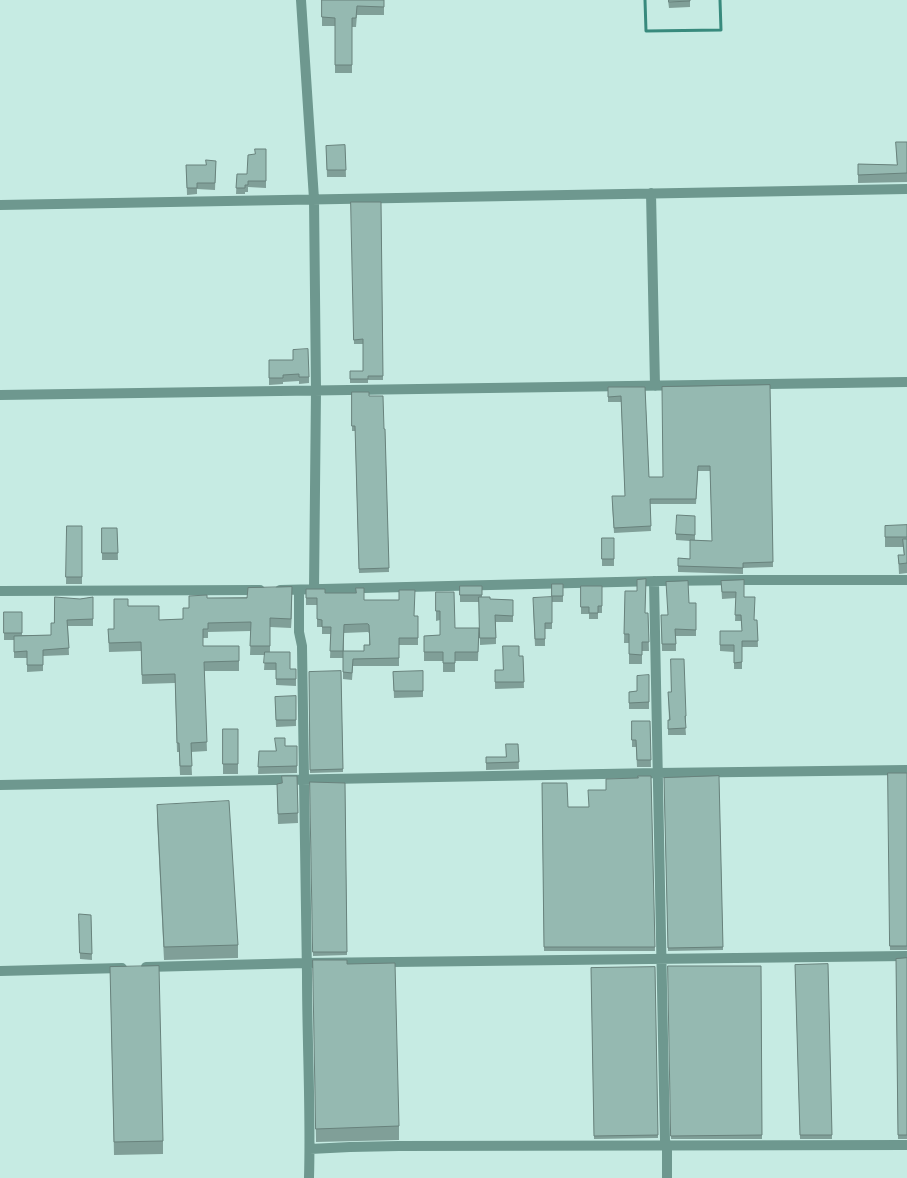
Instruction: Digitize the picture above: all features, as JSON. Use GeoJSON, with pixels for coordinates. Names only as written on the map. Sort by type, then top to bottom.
{"type":"FeatureCollection","features":[{"type":"Feature","properties":{"kind":"street"},"geometry":{"type":"LineString","coordinates":[[302,0],[314,199],[316,390],[314,590]]}},
{"type":"Feature","properties":{"kind":"street"},"geometry":{"type":"LineString","coordinates":[[0,205],[907,189]]}},
{"type":"Feature","properties":{"kind":"street"},"geometry":{"type":"LineString","coordinates":[[651,193],[655,386]]}},
{"type":"Feature","properties":{"kind":"street"},"geometry":{"type":"LineString","coordinates":[[0,395],[907,382]]}},
{"type":"Feature","properties":{"kind":"street"},"geometry":{"type":"LineString","coordinates":[[0,591],[314,590],[654,581],[907,580]]}},
{"type":"Feature","properties":{"kind":"street"},"geometry":{"type":"LineString","coordinates":[[654,581],[665,1141],[667,1146],[668,1178]]}},
{"type":"Feature","properties":{"kind":"street"},"geometry":{"type":"LineString","coordinates":[[299,590],[299,632],[302,646],[310,1150],[309,1178]]}},
{"type":"Feature","properties":{"kind":"street"},"geometry":{"type":"LineString","coordinates":[[0,785],[657,772],[907,770]]}},
{"type":"Feature","properties":{"kind":"street"},"geometry":{"type":"LineString","coordinates":[[0,971],[307,963],[907,956]]}},
{"type":"Feature","properties":{"kind":"street"},"geometry":{"type":"LineString","coordinates":[[310,1150],[350,1147],[407,1146],[907,1145]]}},
{"type":"Feature","properties":{"kind":"building"},"geometry":{"type":"Polygon","coordinates":[[[322,0],[384,0],[384,7],[357,6],[356,18],[352,18],[352,65],[335,65],[335,18],[322,17],[322,0]]]}},
{"type":"Feature","properties":{"kind":"building"},"geometry":{"type":"Polygon","coordinates":[[[669,0],[690,0],[690,1],[669,2],[669,0]]]}},
{"type":"Feature","properties":{"kind":"building"},"geometry":{"type":"Polygon","coordinates":[[[896,142],[907,142],[907,173],[858,175],[858,164],[897,165],[896,142]]]}},
{"type":"Feature","properties":{"kind":"building"},"geometry":{"type":"Polygon","coordinates":[[[345,145],[346,170],[327,170],[326,146],[345,145]]]}},
{"type":"Feature","properties":{"kind":"building"},"geometry":{"type":"Polygon","coordinates":[[[255,149],[266,149],[266,181],[248,181],[248,185],[245,185],[245,188],[236,188],[237,174],[247,174],[248,155],[255,154],[255,149]]]}},
{"type":"Feature","properties":{"kind":"building"},"geometry":{"type":"Polygon","coordinates":[[[206,160],[216,161],[215,183],[197,183],[197,188],[187,188],[186,165],[206,165],[206,160]]]}},
{"type":"Feature","properties":{"kind":"building"},"geometry":{"type":"Polygon","coordinates":[[[351,202],[381,202],[383,376],[368,376],[368,379],[350,379],[350,371],[363,371],[363,339],[354,340],[351,202]]]}},
{"type":"Feature","properties":{"kind":"building"},"geometry":{"type":"Polygon","coordinates":[[[308,349],[309,377],[299,377],[299,374],[283,375],[283,378],[269,378],[269,360],[293,360],[293,350],[308,349]]]}},
{"type":"Feature","properties":{"kind":"building"},"geometry":{"type":"Polygon","coordinates":[[[770,385],[773,562],[743,563],[743,568],[678,566],[678,558],[690,559],[690,540],[712,541],[710,466],[698,466],[696,499],[650,499],[651,526],[614,528],[612,496],[625,496],[621,396],[608,397],[608,387],[645,387],[649,477],[663,477],[662,387],[770,385]]]}},
{"type":"Feature","properties":{"kind":"building"},"geometry":{"type":"Polygon","coordinates":[[[352,392],[369,392],[369,396],[383,396],[389,568],[359,569],[355,426],[352,426],[352,392]]]}},
{"type":"Feature","properties":{"kind":"building"},"geometry":{"type":"Polygon","coordinates":[[[677,515],[695,516],[695,535],[676,534],[677,515]]]}},
{"type":"Feature","properties":{"kind":"building"},"geometry":{"type":"Polygon","coordinates":[[[907,525],[907,537],[885,537],[885,526],[907,525]]]}},
{"type":"Feature","properties":{"kind":"building"},"geometry":{"type":"Polygon","coordinates":[[[67,526],[82,526],[82,577],[66,577],[67,526]]]}},
{"type":"Feature","properties":{"kind":"building"},"geometry":{"type":"Polygon","coordinates":[[[102,528],[117,528],[118,553],[102,553],[102,528]]]}},
{"type":"Feature","properties":{"kind":"building"},"geometry":{"type":"Polygon","coordinates":[[[602,538],[614,538],[614,559],[602,559],[602,538]]]}},
{"type":"Feature","properties":{"kind":"building"},"geometry":{"type":"Polygon","coordinates":[[[903,539],[907,539],[907,563],[899,564],[898,555],[904,555],[903,539]]]}},
{"type":"Feature","properties":{"kind":"building"},"geometry":{"type":"Polygon","coordinates":[[[646,579],[645,613],[648,613],[649,642],[642,642],[642,655],[629,654],[629,634],[624,634],[625,591],[637,591],[637,580],[646,579]]]}},
{"type":"Feature","properties":{"kind":"building"},"geometry":{"type":"Polygon","coordinates":[[[744,580],[744,597],[755,597],[754,620],[757,620],[758,641],[742,641],[742,662],[734,663],[734,645],[720,645],[720,631],[742,631],[741,615],[735,615],[736,592],[722,592],[721,581],[744,580]]]}},
{"type":"Feature","properties":{"kind":"building"},"geometry":{"type":"Polygon","coordinates":[[[688,581],[689,603],[696,603],[696,630],[675,629],[676,644],[662,644],[661,615],[668,615],[666,582],[688,581]]]}},
{"type":"Feature","properties":{"kind":"building"},"geometry":{"type":"Polygon","coordinates":[[[552,584],[563,584],[563,596],[552,596],[552,584]]]}},
{"type":"Feature","properties":{"kind":"building"},"geometry":{"type":"Polygon","coordinates":[[[460,586],[482,586],[482,595],[460,595],[460,586]]]}},
{"type":"Feature","properties":{"kind":"building"},"geometry":{"type":"Polygon","coordinates":[[[581,586],[602,586],[602,606],[598,606],[598,613],[589,613],[589,607],[581,607],[581,586]]]}},
{"type":"Feature","properties":{"kind":"building"},"geometry":{"type":"Polygon","coordinates":[[[292,587],[291,619],[270,618],[270,646],[250,646],[251,622],[208,623],[208,629],[203,629],[203,646],[239,646],[239,661],[204,662],[207,742],[191,743],[192,766],[180,766],[179,743],[177,743],[175,674],[142,675],[141,642],[109,643],[108,629],[114,629],[114,599],[128,599],[128,606],[159,606],[159,620],[183,619],[183,608],[189,608],[189,596],[207,595],[207,598],[247,598],[248,588],[292,587]]]}},
{"type":"Feature","properties":{"kind":"building"},"geometry":{"type":"Polygon","coordinates":[[[356,588],[364,588],[364,600],[399,600],[399,590],[415,590],[414,616],[418,616],[418,638],[399,638],[399,658],[353,659],[352,673],[343,672],[343,651],[330,651],[331,627],[322,627],[322,620],[317,619],[317,598],[306,598],[306,589],[325,589],[325,593],[356,593],[356,588]],[[368,624],[344,625],[343,651],[364,651],[364,645],[370,645],[368,624]]]}},
{"type":"Feature","properties":{"kind":"building"},"geometry":{"type":"Polygon","coordinates":[[[436,592],[454,592],[455,628],[479,628],[478,652],[455,652],[455,663],[443,663],[443,652],[424,652],[424,636],[440,635],[440,611],[436,611],[436,592]]]}},
{"type":"Feature","properties":{"kind":"building"},"geometry":{"type":"Polygon","coordinates":[[[55,597],[80,599],[93,597],[93,619],[67,620],[69,648],[43,650],[43,665],[27,665],[27,651],[14,652],[14,636],[51,635],[51,623],[54,623],[55,597]]]}},
{"type":"Feature","properties":{"kind":"building"},"geometry":{"type":"Polygon","coordinates":[[[479,597],[513,600],[513,616],[495,615],[496,638],[480,638],[479,597]]]}},
{"type":"Feature","properties":{"kind":"building"},"geometry":{"type":"Polygon","coordinates":[[[552,597],[552,623],[545,623],[545,639],[535,639],[533,598],[552,597]]]}},
{"type":"Feature","properties":{"kind":"building"},"geometry":{"type":"Polygon","coordinates":[[[4,612],[22,612],[22,633],[4,633],[4,612]]]}},
{"type":"Feature","properties":{"kind":"building"},"geometry":{"type":"Polygon","coordinates":[[[503,646],[519,646],[519,656],[523,656],[524,682],[495,682],[495,670],[503,670],[503,646]]]}},
{"type":"Feature","properties":{"kind":"building"},"geometry":{"type":"Polygon","coordinates":[[[265,652],[290,652],[290,669],[296,669],[296,679],[276,679],[276,663],[264,663],[265,652]]]}},
{"type":"Feature","properties":{"kind":"building"},"geometry":{"type":"Polygon","coordinates":[[[671,659],[684,659],[686,728],[668,729],[668,720],[670,720],[668,692],[671,692],[671,659]]]}},
{"type":"Feature","properties":{"kind":"building"},"geometry":{"type":"Polygon","coordinates":[[[341,671],[343,769],[310,770],[309,672],[341,671]]]}},
{"type":"Feature","properties":{"kind":"building"},"geometry":{"type":"Polygon","coordinates":[[[423,671],[423,691],[394,691],[393,672],[423,671]]]}},
{"type":"Feature","properties":{"kind":"building"},"geometry":{"type":"Polygon","coordinates":[[[649,675],[649,702],[629,703],[629,692],[637,691],[637,676],[649,675]]]}},
{"type":"Feature","properties":{"kind":"building"},"geometry":{"type":"Polygon","coordinates":[[[296,696],[296,720],[276,720],[275,697],[296,696]]]}},
{"type":"Feature","properties":{"kind":"building"},"geometry":{"type":"Polygon","coordinates":[[[632,721],[650,721],[651,760],[637,760],[636,740],[632,740],[632,721]]]}},
{"type":"Feature","properties":{"kind":"building"},"geometry":{"type":"Polygon","coordinates":[[[223,729],[238,729],[238,764],[223,764],[223,729]]]}},
{"type":"Feature","properties":{"kind":"building"},"geometry":{"type":"Polygon","coordinates":[[[275,738],[285,738],[285,746],[297,746],[297,766],[258,767],[259,751],[276,751],[275,738]]]}},
{"type":"Feature","properties":{"kind":"building"},"geometry":{"type":"Polygon","coordinates":[[[506,744],[518,744],[519,762],[486,763],[486,757],[506,757],[506,744]]]}},
{"type":"Feature","properties":{"kind":"building"},"geometry":{"type":"Polygon","coordinates":[[[888,773],[907,773],[907,946],[890,946],[888,773]]]}},
{"type":"Feature","properties":{"kind":"building"},"geometry":{"type":"Polygon","coordinates":[[[282,776],[297,776],[298,813],[278,814],[277,784],[282,783],[282,776]]]}},
{"type":"Feature","properties":{"kind":"building"},"geometry":{"type":"Polygon","coordinates":[[[638,776],[651,776],[655,947],[544,947],[542,783],[567,783],[568,807],[589,807],[588,790],[606,790],[606,779],[638,778],[638,776]]]}},
{"type":"Feature","properties":{"kind":"building"},"geometry":{"type":"Polygon","coordinates":[[[719,776],[723,947],[668,948],[664,778],[719,776]]]}},
{"type":"Feature","properties":{"kind":"building"},"geometry":{"type":"Polygon","coordinates":[[[310,782],[345,783],[347,952],[313,952],[310,782]]]}},
{"type":"Feature","properties":{"kind":"building"},"geometry":{"type":"Polygon","coordinates":[[[229,801],[238,945],[164,947],[157,805],[229,801]]]}},
{"type":"Feature","properties":{"kind":"building"},"geometry":{"type":"Polygon","coordinates":[[[79,914],[91,915],[92,954],[80,953],[79,914]]]}},
{"type":"Feature","properties":{"kind":"building"},"geometry":{"type":"Polygon","coordinates":[[[907,958],[907,1135],[898,1135],[896,959],[907,958]]]}},
{"type":"Feature","properties":{"kind":"building"},"geometry":{"type":"Polygon","coordinates":[[[313,960],[347,960],[347,964],[395,963],[399,1126],[316,1129],[313,960]]]}},
{"type":"Feature","properties":{"kind":"building"},"geometry":{"type":"Polygon","coordinates":[[[828,964],[832,1135],[800,1135],[795,965],[828,964]]]}},
{"type":"Feature","properties":{"kind":"building"},"geometry":{"type":"Polygon","coordinates":[[[159,966],[163,1141],[114,1142],[110,967],[159,966]]]}},
{"type":"Feature","properties":{"kind":"building"},"geometry":{"type":"Polygon","coordinates":[[[668,966],[761,966],[762,1135],[671,1136],[668,966]]]}},
{"type":"Feature","properties":{"kind":"building"},"geometry":{"type":"Polygon","coordinates":[[[655,967],[658,1135],[594,1136],[591,968],[655,967]]]}},
{"type":"Feature","properties":{"kind":"waterway"},"geometry":{"type":"LineString","coordinates":[[645,0],[646,31],[721,30],[720,0]]}}]}
